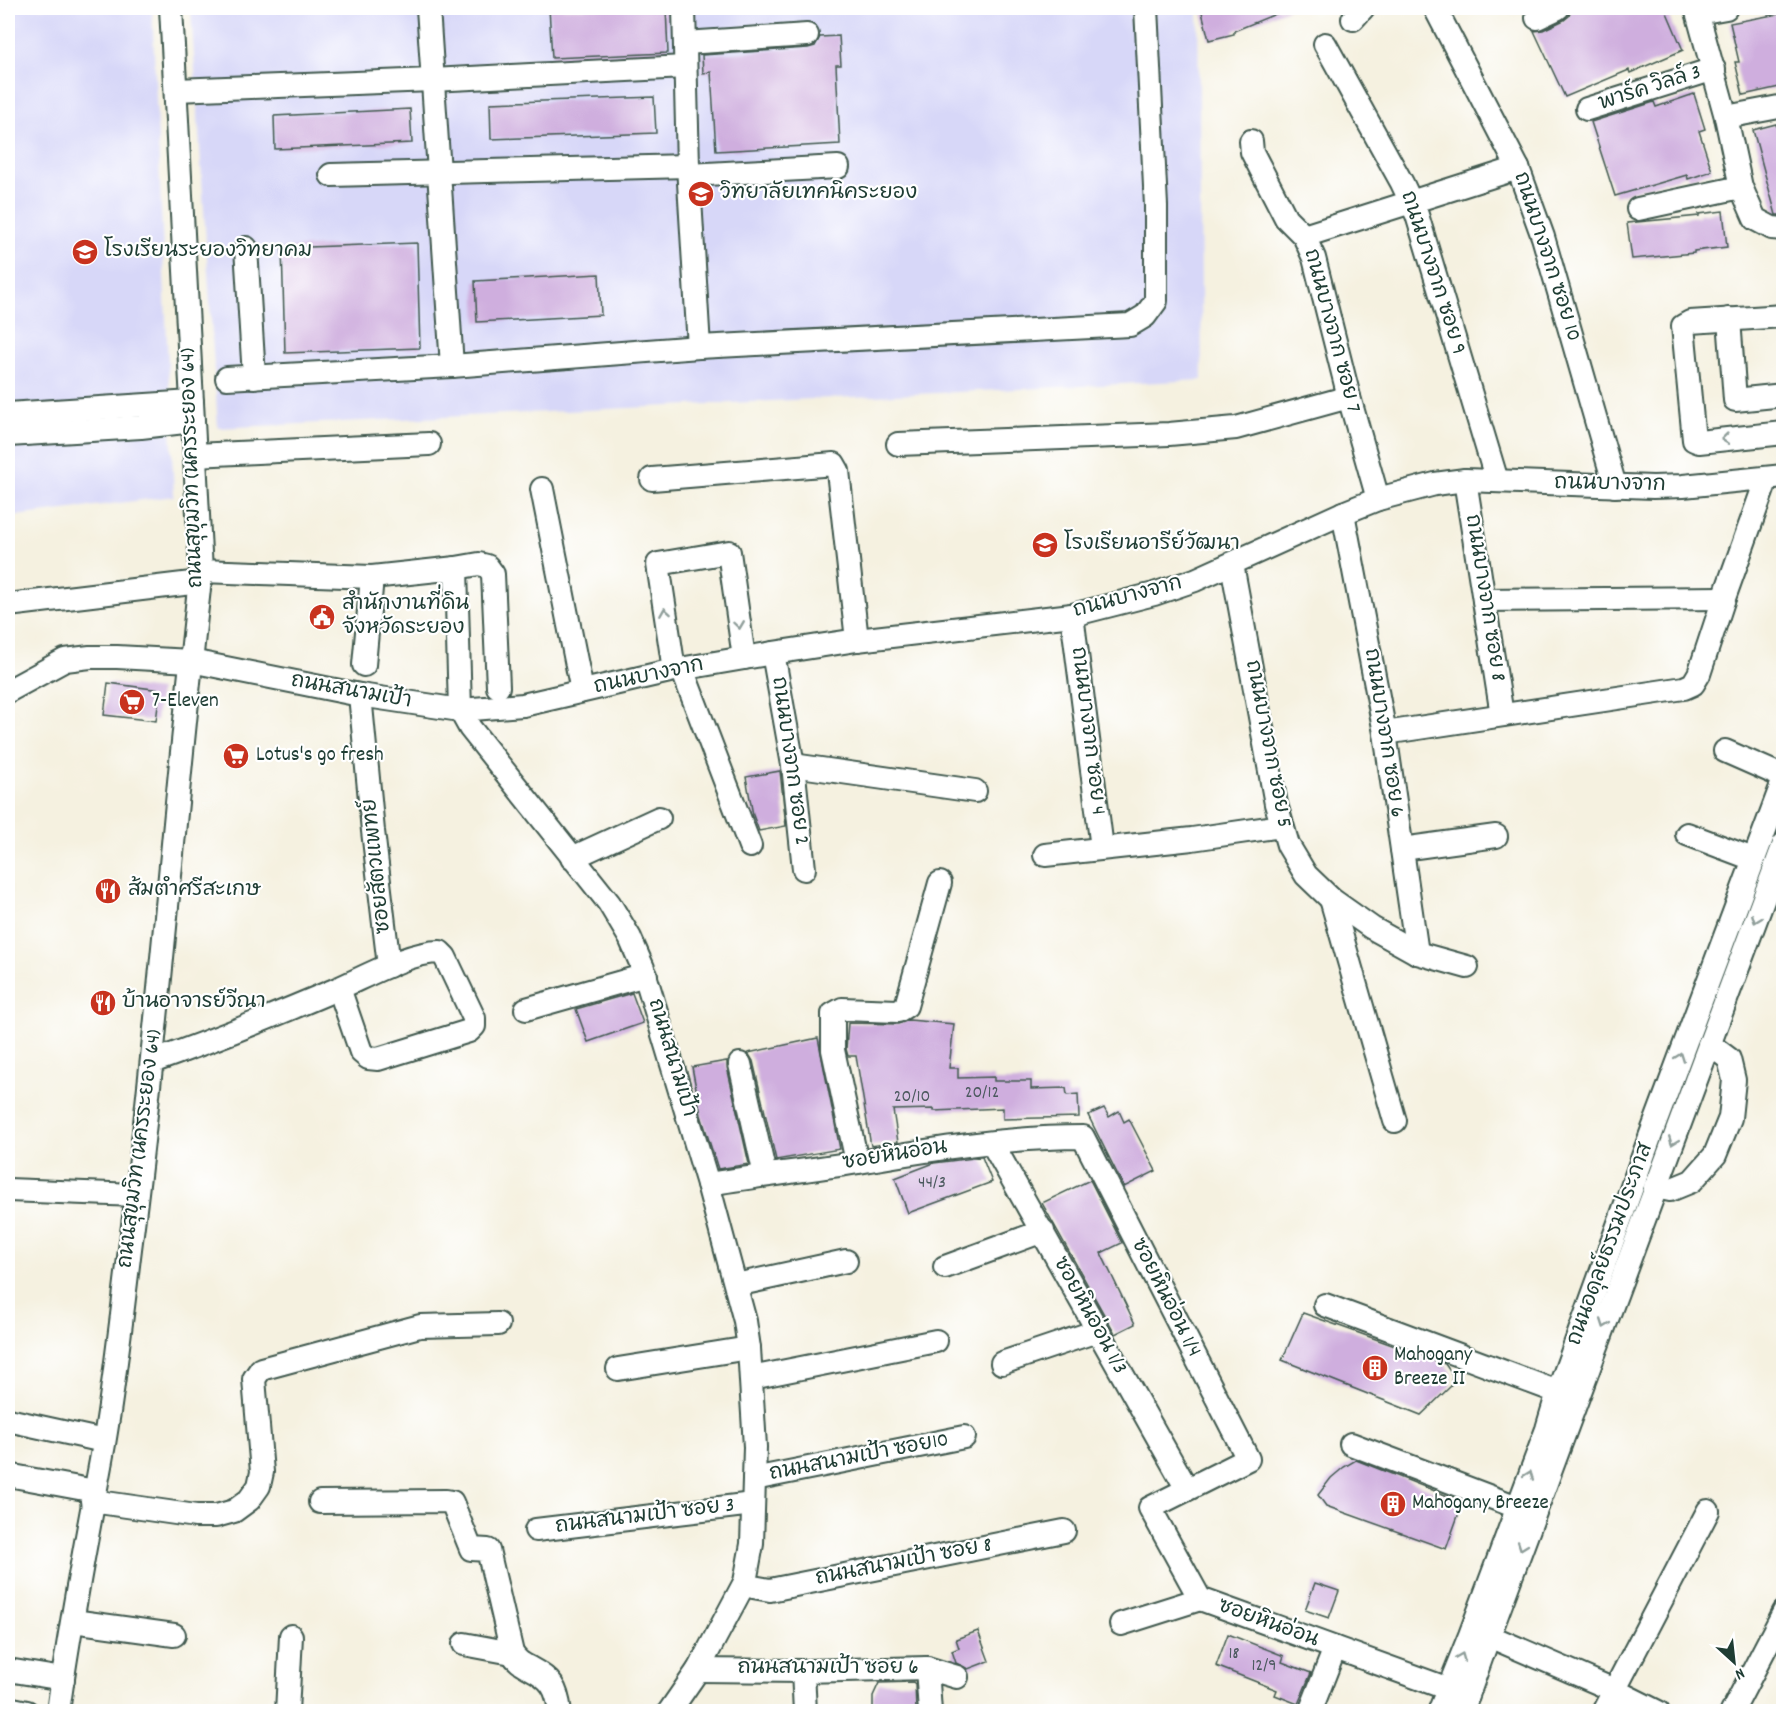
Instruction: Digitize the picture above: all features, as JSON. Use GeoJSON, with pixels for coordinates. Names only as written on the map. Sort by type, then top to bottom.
{"type":"FeatureCollection","features":[{"type":"Feature","properties":{"kind":"street","name":"ถนนสุขุมวิท (นครระยอง 64)"},"geometry":{"type":"LineString","coordinates":[[58,1712],[104,1441],[131,1245],[152,1062],[201,577],[171,8]]}},
{"type":"Feature","properties":{"kind":"street"},"geometry":{"type":"LineString","coordinates":[[428,8],[452,366]]}},
{"type":"Feature","properties":{"kind":"street"},"geometry":{"type":"LineString","coordinates":[[684,8],[689,170],[699,347]]}},
{"type":"Feature","properties":{"kind":"street"},"geometry":{"type":"LineString","coordinates":[[227,378],[452,366],[699,347],[1130,325],[1145,316],[1156,301],[1156,206],[1146,8]]}},
{"type":"Feature","properties":{"kind":"street","name":"ถนนบางจาก ซอย 10"},"geometry":{"type":"LineString","coordinates":[[1435,8],[1518,168],[1543,237],[1615,486]]}},
{"type":"Feature","properties":{"kind":"street"},"geometry":{"type":"LineString","coordinates":[[1538,18],[1558,8]]}},
{"type":"Feature","properties":{"kind":"street"},"geometry":{"type":"LineString","coordinates":[[1726,8],[1697,10],[1726,117],[1741,187],[1755,219],[1772,228],[1784,229]]}},
{"type":"Feature","properties":{"kind":"street"},"geometry":{"type":"LineString","coordinates":[[685,43],[807,34]]}},
{"type":"Feature","properties":{"kind":"street","name":"ถนนบางจาก ซอย 9"},"geometry":{"type":"LineString","coordinates":[[1325,44],[1417,215],[1497,481]]}},
{"type":"Feature","properties":{"kind":"street"},"geometry":{"type":"LineString","coordinates":[[176,90],[685,67]]}},
{"type":"Feature","properties":{"kind":"street","name":"พาร์ค วิลล์ 3"},"geometry":{"type":"LineString","coordinates":[[1587,109],[1714,69]]}},
{"type":"Feature","properties":{"kind":"street"},"geometry":{"type":"LineString","coordinates":[[1726,117],[1784,106]]}},
{"type":"Feature","properties":{"kind":"street","name":"ถนนบางจาก ซอย 7"},"geometry":{"type":"LineString","coordinates":[[1251,141],[1252,152],[1286,218],[1304,236],[1314,258],[1349,397],[1378,499]]}},
{"type":"Feature","properties":{"kind":"street"},"geometry":{"type":"LineString","coordinates":[[331,175],[838,167]]}},
{"type":"Feature","properties":{"kind":"street"},"geometry":{"type":"LineString","coordinates":[[1304,236],[1518,168]]}},
{"type":"Feature","properties":{"kind":"street"},"geometry":{"type":"LineString","coordinates":[[1638,208],[1741,187]]}},
{"type":"Feature","properties":{"kind":"street"},"geometry":{"type":"LineString","coordinates":[[246,248],[254,377]]}},
{"type":"Feature","properties":{"kind":"street"},"geometry":{"type":"LineString","coordinates":[[1784,315],[1690,322],[1683,326],[1694,440],[1699,442],[1784,433]]}},
{"type":"Feature","properties":{"kind":"street"},"geometry":{"type":"LineString","coordinates":[[1729,319],[1735,400],[1784,395]]}},
{"type":"Feature","properties":{"kind":"street"},"geometry":{"type":"LineString","coordinates":[[898,444],[1169,434],[1236,428],[1349,397]]}},
{"type":"Feature","properties":{"kind":"street"},"geometry":{"type":"LineString","coordinates":[[8,414],[192,412]]}},
{"type":"Feature","properties":{"kind":"street"},"geometry":{"type":"LineString","coordinates":[[8,435],[141,427],[192,412]]}},
{"type":"Feature","properties":{"kind":"street"},"geometry":{"type":"LineString","coordinates":[[195,455],[429,444]]}},
{"type":"Feature","properties":{"kind":"street"},"geometry":{"type":"LineString","coordinates":[[652,479],[834,464],[838,471],[857,640]]}},
{"type":"Feature","properties":{"kind":"street"},"geometry":{"type":"LineString","coordinates":[[1385,733],[1684,688],[1693,684],[1699,674],[1724,598],[1775,477]]}},
{"type":"Feature","properties":{"kind":"street","name":"ถนนบางจาก"},"geometry":{"type":"LineString","coordinates":[[460,710],[523,705],[678,669],[773,653],[857,640],[1072,615],[1154,594],[1195,580],[1378,499],[1435,484],[1465,480],[1615,486],[1683,486],[1775,477]]}},
{"type":"Feature","properties":{"kind":"street","name":"ถนนบางจาก ซอย 8"},"geometry":{"type":"LineString","coordinates":[[1465,480],[1502,716]]}},
{"type":"Feature","properties":{"kind":"street"},"geometry":{"type":"LineString","coordinates":[[542,489],[582,691]]}},
{"type":"Feature","properties":{"kind":"street","name":"ถนนบางจาก ซอย 6"},"geometry":{"type":"LineString","coordinates":[[1343,513],[1385,733],[1417,953]]}},
{"type":"Feature","properties":{"kind":"street"},"geometry":{"type":"LineString","coordinates":[[744,658],[729,552],[658,564],[678,669],[750,846]]}},
{"type":"Feature","properties":{"kind":"street"},"geometry":{"type":"LineString","coordinates":[[8,604],[201,577],[372,577],[479,564],[488,566],[493,574],[498,687]]}},
{"type":"Feature","properties":{"kind":"street","name":"ถนนบางจาก ซอย 5"},"geometry":{"type":"LineString","coordinates":[[1232,564],[1276,804],[1288,845],[1305,875],[1331,899],[1372,928],[1417,953],[1467,967]]}},
{"type":"Feature","properties":{"kind":"street"},"geometry":{"type":"LineString","coordinates":[[456,568],[460,710]]}},
{"type":"Feature","properties":{"kind":"street"},"geometry":{"type":"LineString","coordinates":[[364,664],[372,577]]}},
{"type":"Feature","properties":{"kind":"street"},"geometry":{"type":"LineString","coordinates":[[1484,600],[1724,598]]}},
{"type":"Feature","properties":{"kind":"street","name":"ถนนบางจาก ซอย 4"},"geometry":{"type":"LineString","coordinates":[[1072,615],[1102,848]]}},
{"type":"Feature","properties":{"kind":"street","name":"ถนนบางจาก ซอย 2"},"geometry":{"type":"LineString","coordinates":[[773,653],[793,765],[804,870]]}},
{"type":"Feature","properties":{"kind":"street","name":"ถนนสนามเป้า"},"geometry":{"type":"LineString","coordinates":[[8,691],[65,660],[117,657],[191,661],[360,695],[460,710],[470,728],[609,903],[630,938],[646,975],[736,1285],[749,1348],[755,1447],[752,1544],[745,1582],[698,1670],[669,1712]]}},
{"type":"Feature","properties":{"kind":"street","name":"ซอยสัตวแพทย์"},"geometry":{"type":"LineString","coordinates":[[360,695],[389,966]]}},
{"type":"Feature","properties":{"kind":"street"},"geometry":{"type":"LineString","coordinates":[[1725,751],[1784,778]]}},
{"type":"Feature","properties":{"kind":"street"},"geometry":{"type":"LineString","coordinates":[[793,765],[975,791]]}},
{"type":"Feature","properties":{"kind":"street","name":"ถนนอดุลย์ธรรมประภาส"},"geometry":{"type":"LineString","coordinates":[[1439,1712],[1460,1699],[1489,1636],[1655,1187],[1674,1107],[1753,859],[1784,778]]}},
{"type":"Feature","properties":{"kind":"street"},"geometry":{"type":"LineString","coordinates":[[572,858],[659,818]]}},
{"type":"Feature","properties":{"kind":"street"},"geometry":{"type":"LineString","coordinates":[[1045,855],[1282,826]]}},
{"type":"Feature","properties":{"kind":"street"},"geometry":{"type":"LineString","coordinates":[[1687,834],[1753,859]]}},
{"type":"Feature","properties":{"kind":"street"},"geometry":{"type":"LineString","coordinates":[[1402,849],[1496,836]]}},
{"type":"Feature","properties":{"kind":"street","name":"ถนนอดุลย์ธรรมประภาส"},"geometry":{"type":"LineString","coordinates":[[1460,1699],[1518,1507],[1558,1392],[1674,1107],[1709,1044],[1778,873],[1784,844]]}},
{"type":"Feature","properties":{"kind":"street"},"geometry":{"type":"LineString","coordinates":[[857,1162],[832,1050],[833,1014],[842,1009],[898,1011],[906,1006],[940,883]]}},
{"type":"Feature","properties":{"kind":"street"},"geometry":{"type":"LineString","coordinates":[[1331,899],[1395,1121]]}},
{"type":"Feature","properties":{"kind":"street","name":"ซอยสัตวแพทย์"},"geometry":{"type":"LineString","coordinates":[[152,1062],[261,1021],[389,966],[431,952],[440,952],[446,957],[474,1018],[474,1026],[469,1031],[378,1059],[368,1058],[361,1052],[339,988]]}},
{"type":"Feature","properties":{"kind":"street"},"geometry":{"type":"LineString","coordinates":[[526,1009],[646,975]]}},
{"type":"Feature","properties":{"kind":"street"},"geometry":{"type":"LineString","coordinates":[[1655,1187],[1670,1190],[1692,1181],[1715,1155],[1730,1118],[1734,1080],[1729,1059],[1709,1044]]}},
{"type":"Feature","properties":{"kind":"street"},"geometry":{"type":"LineString","coordinates":[[740,1064],[765,1175]]}},
{"type":"Feature","properties":{"kind":"street","name":"ซอยหินอ่อน"},"geometry":{"type":"LineString","coordinates":[[708,1184],[922,1151],[992,1143],[1083,1137]]}},
{"type":"Feature","properties":{"kind":"street","name":"ซอยหินอ่อน 1/4"},"geometry":{"type":"LineString","coordinates":[[1083,1137],[1248,1459]]}},
{"type":"Feature","properties":{"kind":"street","name":"ซอยหินอ่อน 1/3"},"geometry":{"type":"LineString","coordinates":[[992,1143],[1187,1489]]}},
{"type":"Feature","properties":{"kind":"street"},"geometry":{"type":"LineString","coordinates":[[8,1193],[136,1194]]}},
{"type":"Feature","properties":{"kind":"street"},"geometry":{"type":"LineString","coordinates":[[945,1267],[1043,1231]]}},
{"type":"Feature","properties":{"kind":"street"},"geometry":{"type":"LineString","coordinates":[[736,1285],[846,1261]]}},
{"type":"Feature","properties":{"kind":"street"},"geometry":{"type":"LineString","coordinates":[[1325,1305],[1558,1392]]}},
{"type":"Feature","properties":{"kind":"street"},"geometry":{"type":"LineString","coordinates":[[8,1475],[94,1496],[196,1516],[216,1516],[234,1511],[249,1500],[259,1486],[262,1472],[254,1379],[261,1369],[420,1326],[498,1323]]}},
{"type":"Feature","properties":{"kind":"street"},"geometry":{"type":"LineString","coordinates":[[1002,1363],[1097,1331]]}},
{"type":"Feature","properties":{"kind":"street"},"geometry":{"type":"LineString","coordinates":[[751,1378],[936,1341]]}},
{"type":"Feature","properties":{"kind":"street"},"geometry":{"type":"LineString","coordinates":[[618,1369],[749,1348]]}},
{"type":"Feature","properties":{"kind":"street"},"geometry":{"type":"LineString","coordinates":[[8,1420],[104,1441]]}},
{"type":"Feature","properties":{"kind":"street","name":"ถนนสนามเป้า ซอย10"},"geometry":{"type":"LineString","coordinates":[[754,1479],[964,1437]]}},
{"type":"Feature","properties":{"kind":"street"},"geometry":{"type":"LineString","coordinates":[[1351,1444],[1518,1507]]}},
{"type":"Feature","properties":{"kind":"street","name":"ซอยหินอ่อน"},"geometry":{"type":"LineString","coordinates":[[1248,1459],[1150,1508],[1200,1599],[1335,1648],[1460,1699]]}},
{"type":"Feature","properties":{"kind":"street"},"geometry":{"type":"LineString","coordinates":[[320,1502],[452,1502],[471,1549],[488,1550],[512,1653],[517,1661],[549,1679],[558,1696],[560,1712]]}},
{"type":"Feature","properties":{"kind":"street","name":"ถนนสนามเป้า ซอย 3"},"geometry":{"type":"LineString","coordinates":[[536,1530],[753,1504]]}},
{"type":"Feature","properties":{"kind":"street"},"geometry":{"type":"LineString","coordinates":[[1603,1712],[1708,1511]]}},
{"type":"Feature","properties":{"kind":"street","name":"ถนนสนามเป้า ซอย 8"},"geometry":{"type":"LineString","coordinates":[[745,1582],[753,1587],[770,1590],[1064,1531]]}},
{"type":"Feature","properties":{"kind":"street"},"geometry":{"type":"LineString","coordinates":[[1121,1624],[1200,1599]]}},
{"type":"Feature","properties":{"kind":"street"},"geometry":{"type":"LineString","coordinates":[[1732,1712],[1784,1612]]}},
{"type":"Feature","properties":{"kind":"street"},"geometry":{"type":"LineString","coordinates":[[73,1621],[174,1635]]}},
{"type":"Feature","properties":{"kind":"street"},"geometry":{"type":"LineString","coordinates":[[287,1712],[291,1636]]}},
{"type":"Feature","properties":{"kind":"street"},"geometry":{"type":"LineString","coordinates":[[1489,1636],[1614,1690],[1658,1712]]}},
{"type":"Feature","properties":{"kind":"street"},"geometry":{"type":"LineString","coordinates":[[464,1644],[512,1653]]}},
{"type":"Feature","properties":{"kind":"street"},"geometry":{"type":"LineString","coordinates":[[1310,1712],[1335,1648]]}},
{"type":"Feature","properties":{"kind":"street"},"geometry":{"type":"LineString","coordinates":[[927,1668],[930,1712]]}},
{"type":"Feature","properties":{"kind":"street","name":"ถนนสนามเป้า ซอย 6"},"geometry":{"type":"LineString","coordinates":[[698,1670],[803,1671],[927,1668],[957,1677]]}},
{"type":"Feature","properties":{"kind":"street"},"geometry":{"type":"LineString","coordinates":[[8,1670],[63,1679]]}},
{"type":"Feature","properties":{"kind":"street"},"geometry":{"type":"LineString","coordinates":[[803,1671],[805,1712]]}},
{"type":"Feature","properties":{"kind":"street"},"geometry":{"type":"LineString","coordinates":[[8,1708],[27,1712]]}},
{"type":"Feature","properties":{"kind":"shaded area","name":"โรงเรียนระยองวิทยาคม"},"geometry":{"type":"Polygon","coordinates":[[[8,8],[152,8],[174,496],[8,517],[8,8]]]}},
{"type":"Feature","properties":{"kind":"shaded area","name":"วิทยาลัยเทคนิคระยอง"},"geometry":{"type":"Polygon","coordinates":[[[191,8],[1198,8],[1202,380],[218,428],[191,8]]]}},
{"type":"Feature","properties":{"kind":"building"},"geometry":{"type":"Polygon","coordinates":[[[549,8],[666,8],[668,53],[552,58],[549,8]]]}},
{"type":"Feature","properties":{"kind":"building"},"geometry":{"type":"Polygon","coordinates":[[[1201,8],[1290,8],[1234,31],[1234,34],[1209,40],[1201,8]]]}},
{"type":"Feature","properties":{"kind":"building"},"geometry":{"type":"Polygon","coordinates":[[[1577,8],[1665,8],[1683,50],[1565,97],[1534,31],[1543,30],[1564,20],[1569,16],[1571,10],[1577,8]]]}},
{"type":"Feature","properties":{"kind":"building"},"geometry":{"type":"Polygon","coordinates":[[[1784,13],[1784,86],[1743,95],[1735,62],[1739,62],[1730,23],[1784,13]]]}},
{"type":"Feature","properties":{"kind":"building"},"geometry":{"type":"Polygon","coordinates":[[[839,36],[841,65],[836,65],[840,144],[716,151],[711,72],[703,73],[702,55],[808,48],[815,46],[820,37],[839,36]]]}},
{"type":"Feature","properties":{"kind":"building"},"geometry":{"type":"Polygon","coordinates":[[[1694,94],[1705,129],[1699,131],[1712,171],[1688,179],[1687,175],[1615,196],[1591,122],[1654,102],[1656,107],[1694,94]]]}},
{"type":"Feature","properties":{"kind":"building"},"geometry":{"type":"Polygon","coordinates":[[[654,97],[656,133],[491,139],[490,103],[654,97]]]}},
{"type":"Feature","properties":{"kind":"building"},"geometry":{"type":"Polygon","coordinates":[[[410,109],[412,143],[275,149],[274,116],[410,109]]]}},
{"type":"Feature","properties":{"kind":"building"},"geometry":{"type":"Polygon","coordinates":[[[1776,124],[1784,150],[1784,215],[1776,215],[1753,130],[1776,124]]]}},
{"type":"Feature","properties":{"kind":"building"},"geometry":{"type":"Polygon","coordinates":[[[1723,211],[1727,247],[1694,251],[1694,253],[1632,259],[1627,223],[1699,216],[1699,214],[1723,211]]]}},
{"type":"Feature","properties":{"kind":"building"},"geometry":{"type":"Polygon","coordinates":[[[417,243],[420,348],[285,353],[282,248],[417,243]]]}},
{"type":"Feature","properties":{"kind":"building"},"geometry":{"type":"Polygon","coordinates":[[[599,274],[601,315],[477,322],[475,281],[599,274]]]}},
{"type":"Feature","properties":{"kind":"building","name":"7-Eleven"},"geometry":{"type":"Polygon","coordinates":[[[108,683],[160,690],[156,721],[104,715],[108,683]]]}},
{"type":"Feature","properties":{"kind":"building"},"geometry":{"type":"Polygon","coordinates":[[[780,771],[786,826],[759,831],[753,815],[746,777],[780,771]]]}},
{"type":"Feature","properties":{"kind":"building"},"geometry":{"type":"Polygon","coordinates":[[[632,993],[643,1023],[588,1042],[576,1009],[632,993]]]}},
{"type":"Feature","properties":{"kind":"building"},"geometry":{"type":"Polygon","coordinates":[[[909,1020],[954,1024],[949,1068],[958,1068],[958,1078],[994,1077],[994,1081],[1031,1081],[1031,1089],[1066,1088],[1067,1095],[1078,1094],[1079,1117],[1003,1119],[1003,1108],[893,1110],[898,1142],[871,1146],[856,1056],[848,1056],[846,1049],[848,1023],[898,1024],[909,1020]]]}},
{"type":"Feature","properties":{"kind":"building"},"geometry":{"type":"Polygon","coordinates":[[[818,1038],[840,1149],[776,1160],[753,1061],[748,1053],[818,1038]]]}},
{"type":"Feature","properties":{"kind":"building"},"geometry":{"type":"Polygon","coordinates":[[[727,1061],[749,1164],[718,1169],[701,1115],[692,1067],[727,1061]]]}},
{"type":"Feature","properties":{"kind":"building"},"geometry":{"type":"Polygon","coordinates":[[[1104,1108],[1109,1117],[1119,1111],[1124,1122],[1129,1119],[1156,1171],[1124,1187],[1088,1115],[1104,1108]]]}},
{"type":"Feature","properties":{"kind":"building"},"geometry":{"type":"Polygon","coordinates":[[[982,1157],[992,1182],[908,1213],[895,1178],[934,1163],[982,1157]]]}},
{"type":"Feature","properties":{"kind":"building"},"geometry":{"type":"Polygon","coordinates":[[[1090,1180],[1122,1243],[1101,1253],[1135,1324],[1115,1334],[1042,1203],[1090,1180]]]}},
{"type":"Feature","properties":{"kind":"building","name":"Mahogany Breeze II"},"geometry":{"type":"Polygon","coordinates":[[[1303,1313],[1445,1364],[1452,1374],[1451,1386],[1421,1415],[1282,1360],[1303,1313]]]}},
{"type":"Feature","properties":{"kind":"building","name":"Mahogany Breeze"},"geometry":{"type":"Polygon","coordinates":[[[1356,1460],[1463,1502],[1446,1549],[1326,1506],[1318,1495],[1331,1478],[1356,1460]]]}},
{"type":"Feature","properties":{"kind":"building"},"geometry":{"type":"Polygon","coordinates":[[[1315,1583],[1339,1591],[1329,1618],[1305,1610],[1315,1583]]]}},
{"type":"Feature","properties":{"kind":"building"},"geometry":{"type":"Polygon","coordinates":[[[978,1631],[989,1661],[968,1669],[956,1663],[952,1651],[959,1648],[956,1639],[978,1631]]]}},
{"type":"Feature","properties":{"kind":"building"},"geometry":{"type":"Polygon","coordinates":[[[1228,1634],[1284,1656],[1282,1662],[1311,1673],[1298,1704],[1275,1695],[1277,1690],[1216,1666],[1228,1634]]]}},
{"type":"Feature","properties":{"kind":"building"},"geometry":{"type":"Polygon","coordinates":[[[913,1682],[916,1712],[873,1712],[873,1696],[879,1683],[913,1682]]]}},
{"type":"Feature","properties":{"kind":"place","name":"วิทยาลัยเทคนิคระยอง"},"geometry":{"type":"Point","coordinates":[701,194]}},
{"type":"Feature","properties":{"kind":"place","name":"โรงเรียนระยองวิทยาคม"},"geometry":{"type":"Point","coordinates":[85,252]}},
{"type":"Feature","properties":{"kind":"place","name":"โรงเรียนอารีย์วัฒนา"},"geometry":{"type":"Point","coordinates":[1045,545]}},
{"type":"Feature","properties":{"kind":"place","name":"สำนักงานที่ดิน จังหวัดระยอง"},"geometry":{"type":"Point","coordinates":[322,617]}},
{"type":"Feature","properties":{"kind":"place","name":"7-Eleven"},"geometry":{"type":"Point","coordinates":[132,702]}},
{"type":"Feature","properties":{"kind":"place","name":"Lotus's go fresh"},"geometry":{"type":"Point","coordinates":[236,756]}},
{"type":"Feature","properties":{"kind":"place","name":"ส้มตำศรีสะเกษ"},"geometry":{"type":"Point","coordinates":[108,891]}},
{"type":"Feature","properties":{"kind":"place","name":"บ้านอาจารย์วีณา"},"geometry":{"type":"Point","coordinates":[103,1003]}},
{"type":"Feature","properties":{"kind":"place","name":"Mahogany Breeze II"},"geometry":{"type":"Point","coordinates":[1375,1368]}},
{"type":"Feature","properties":{"kind":"place","name":"Mahogany Breeze"},"geometry":{"type":"Point","coordinates":[1393,1504]}}]}
